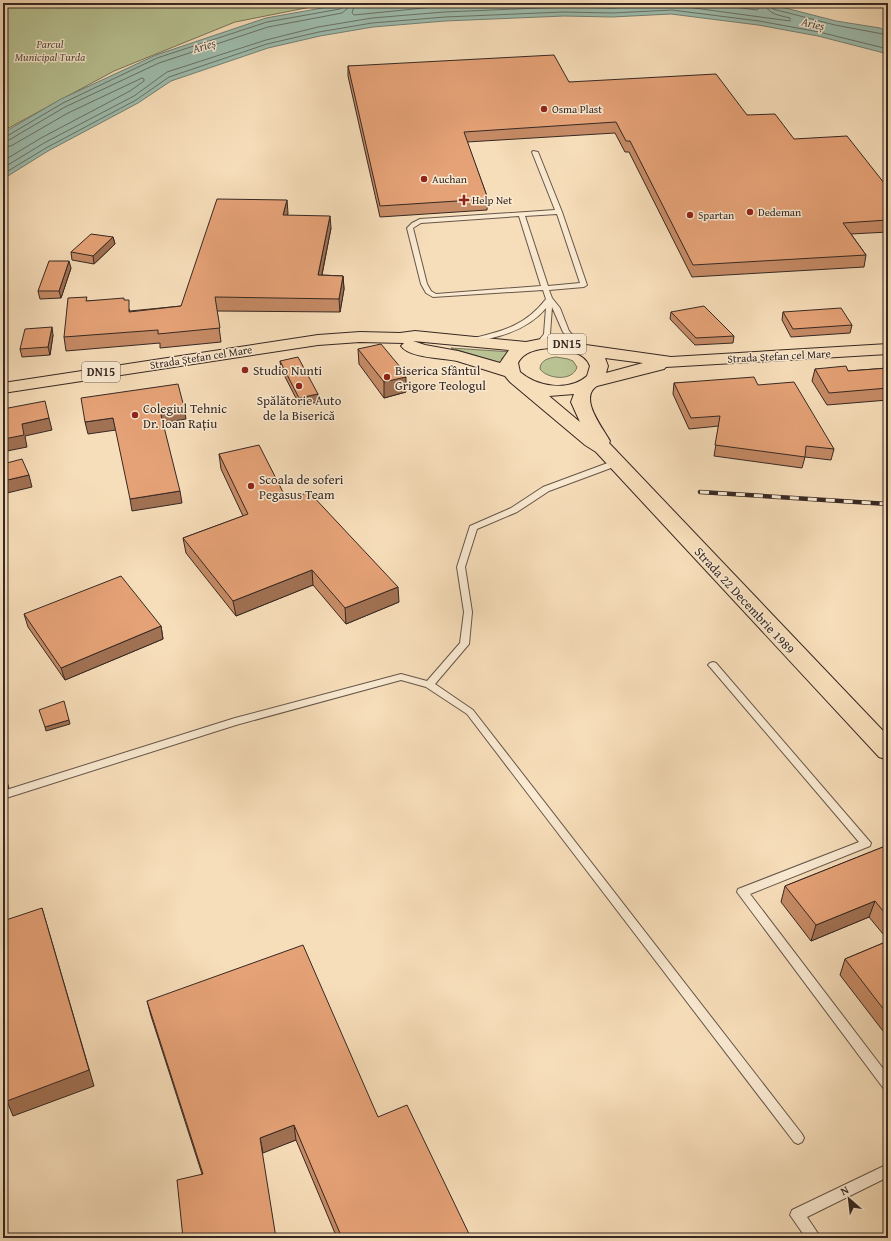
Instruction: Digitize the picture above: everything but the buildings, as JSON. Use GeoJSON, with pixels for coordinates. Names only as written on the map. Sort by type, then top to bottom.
{"type":"FeatureCollection","features":[{"type":"Feature","properties":{"kind":"main road","name":"Strada Ștefan cel Mare"},"geometry":{"type":"LineString","coordinates":[[3,388],[303,342],[360,337],[400,338],[420,336],[534,345],[565,344],[583,349],[671,362]]}},
{"type":"Feature","properties":{"kind":"main road","name":"Strada Ștefan cel Mare"},"geometry":{"type":"LineString","coordinates":[[400,338],[409,345],[422,350],[458,356],[513,375],[526,385],[542,390],[558,391],[579,388],[589,383],[671,362],[888,349]]}},
{"type":"Feature","properties":{"kind":"main road"},"geometry":{"type":"LineString","coordinates":[[513,375],[509,364],[512,356],[534,345]]}},
{"type":"Feature","properties":{"kind":"main road","name":"DN15"},"geometry":{"type":"LineString","coordinates":[[583,349],[592,355],[598,363],[599,370],[596,378],[589,383]]}},
{"type":"Feature","properties":{"kind":"main road","name":"Strada 22 Decembrie 1989"},"geometry":{"type":"LineString","coordinates":[[513,375],[610,455],[888,751]]}},
{"type":"Feature","properties":{"kind":"main road","name":"Strada 22 Decembrie 1989"},"geometry":{"type":"LineString","coordinates":[[589,383],[580,402],[584,414],[599,435],[610,455]]}},
{"type":"Feature","properties":{"kind":"lane"},"geometry":{"type":"LineString","coordinates":[[535,152],[559,212],[584,285],[435,296],[428,292],[424,284],[410,228],[414,224],[420,221],[559,212]]}},
{"type":"Feature","properties":{"kind":"lane"},"geometry":{"type":"LineString","coordinates":[[521,214],[549,299],[547,334],[534,345]]}},
{"type":"Feature","properties":{"kind":"lane"},"geometry":{"type":"LineString","coordinates":[[469,340],[488,337],[512,330],[540,313],[549,299]]}},
{"type":"Feature","properties":{"kind":"lane"},"geometry":{"type":"LineString","coordinates":[[549,299],[557,308],[566,332],[583,349]]}},
{"type":"Feature","properties":{"kind":"lane"},"geometry":{"type":"LineString","coordinates":[[429,685],[464,644],[468,612],[461,567],[473,528],[514,510],[546,489],[610,455]]}},
{"type":"Feature","properties":{"kind":"lane"},"geometry":{"type":"LineString","coordinates":[[713,664],[866,843],[742,892],[888,1085]]}},
{"type":"Feature","properties":{"kind":"lane"},"geometry":{"type":"LineString","coordinates":[[3,795],[235,722],[401,677],[429,685],[470,712],[798,1138]]}},
{"type":"Feature","properties":{"kind":"lane"},"geometry":{"type":"LineString","coordinates":[[814,1238],[797,1215],[888,1170]]}},
{"type":"Feature","properties":{"kind":"green space","name":"Parcul Municipal Turda"},"geometry":{"type":"Polygon","coordinates":[[[21,3],[331,3],[235,22],[114,71],[3,131],[3,7],[21,3]]]}},
{"type":"Feature","properties":{"kind":"green space"},"geometry":{"type":"Polygon","coordinates":[[[451,348],[512,352],[502,358],[501,363],[451,348]]]}},
{"type":"Feature","properties":{"kind":"green space"},"geometry":{"type":"Polygon","coordinates":[[[556,357],[573,361],[577,367],[575,372],[565,377],[554,377],[548,375],[540,369],[543,362],[556,357]]]}},
{"type":"Feature","properties":{"kind":"water","name":"Arieș"},"geometry":{"type":"Polygon","coordinates":[[[350,3],[766,3],[836,21],[880,28],[888,32],[888,54],[818,36],[758,25],[671,14],[612,17],[564,16],[445,21],[373,27],[320,36],[268,48],[171,81],[138,103],[48,151],[3,179],[3,133],[61,99],[156,55],[266,18],[350,3]]]}},
{"type":"Feature","properties":{"kind":"railway"},"geometry":{"type":"LineString","coordinates":[[700,492],[888,504]]}},
{"type":"Feature","properties":{"kind":"place","name":"Osma Plast"},"geometry":{"type":"Point","coordinates":[544,109]}},
{"type":"Feature","properties":{"kind":"place","name":"Auchan"},"geometry":{"type":"Point","coordinates":[424,179]}},
{"type":"Feature","properties":{"kind":"place","name":"Help Net"},"geometry":{"type":"Point","coordinates":[464,200]}},
{"type":"Feature","properties":{"kind":"place","name":"Dedeman"},"geometry":{"type":"Point","coordinates":[750,212]}},
{"type":"Feature","properties":{"kind":"place","name":"Spartan"},"geometry":{"type":"Point","coordinates":[690,215]}},
{"type":"Feature","properties":{"kind":"place","name":"Studio Nunti"},"geometry":{"type":"Point","coordinates":[245,370]}},
{"type":"Feature","properties":{"kind":"place","name":"Biserica Sfântul Grigore Teologul"},"geometry":{"type":"Point","coordinates":[387,377]}},
{"type":"Feature","properties":{"kind":"place","name":"Spălătorie Auto de la Biserică"},"geometry":{"type":"Point","coordinates":[299,386]}},
{"type":"Feature","properties":{"kind":"place","name":"Colegiul Tehnic Dr. Ioan Rațiu"},"geometry":{"type":"Point","coordinates":[135,415]}},
{"type":"Feature","properties":{"kind":"place","name":"Scoala de soferi Pegasus Team"},"geometry":{"type":"Point","coordinates":[251,486]}}]}
